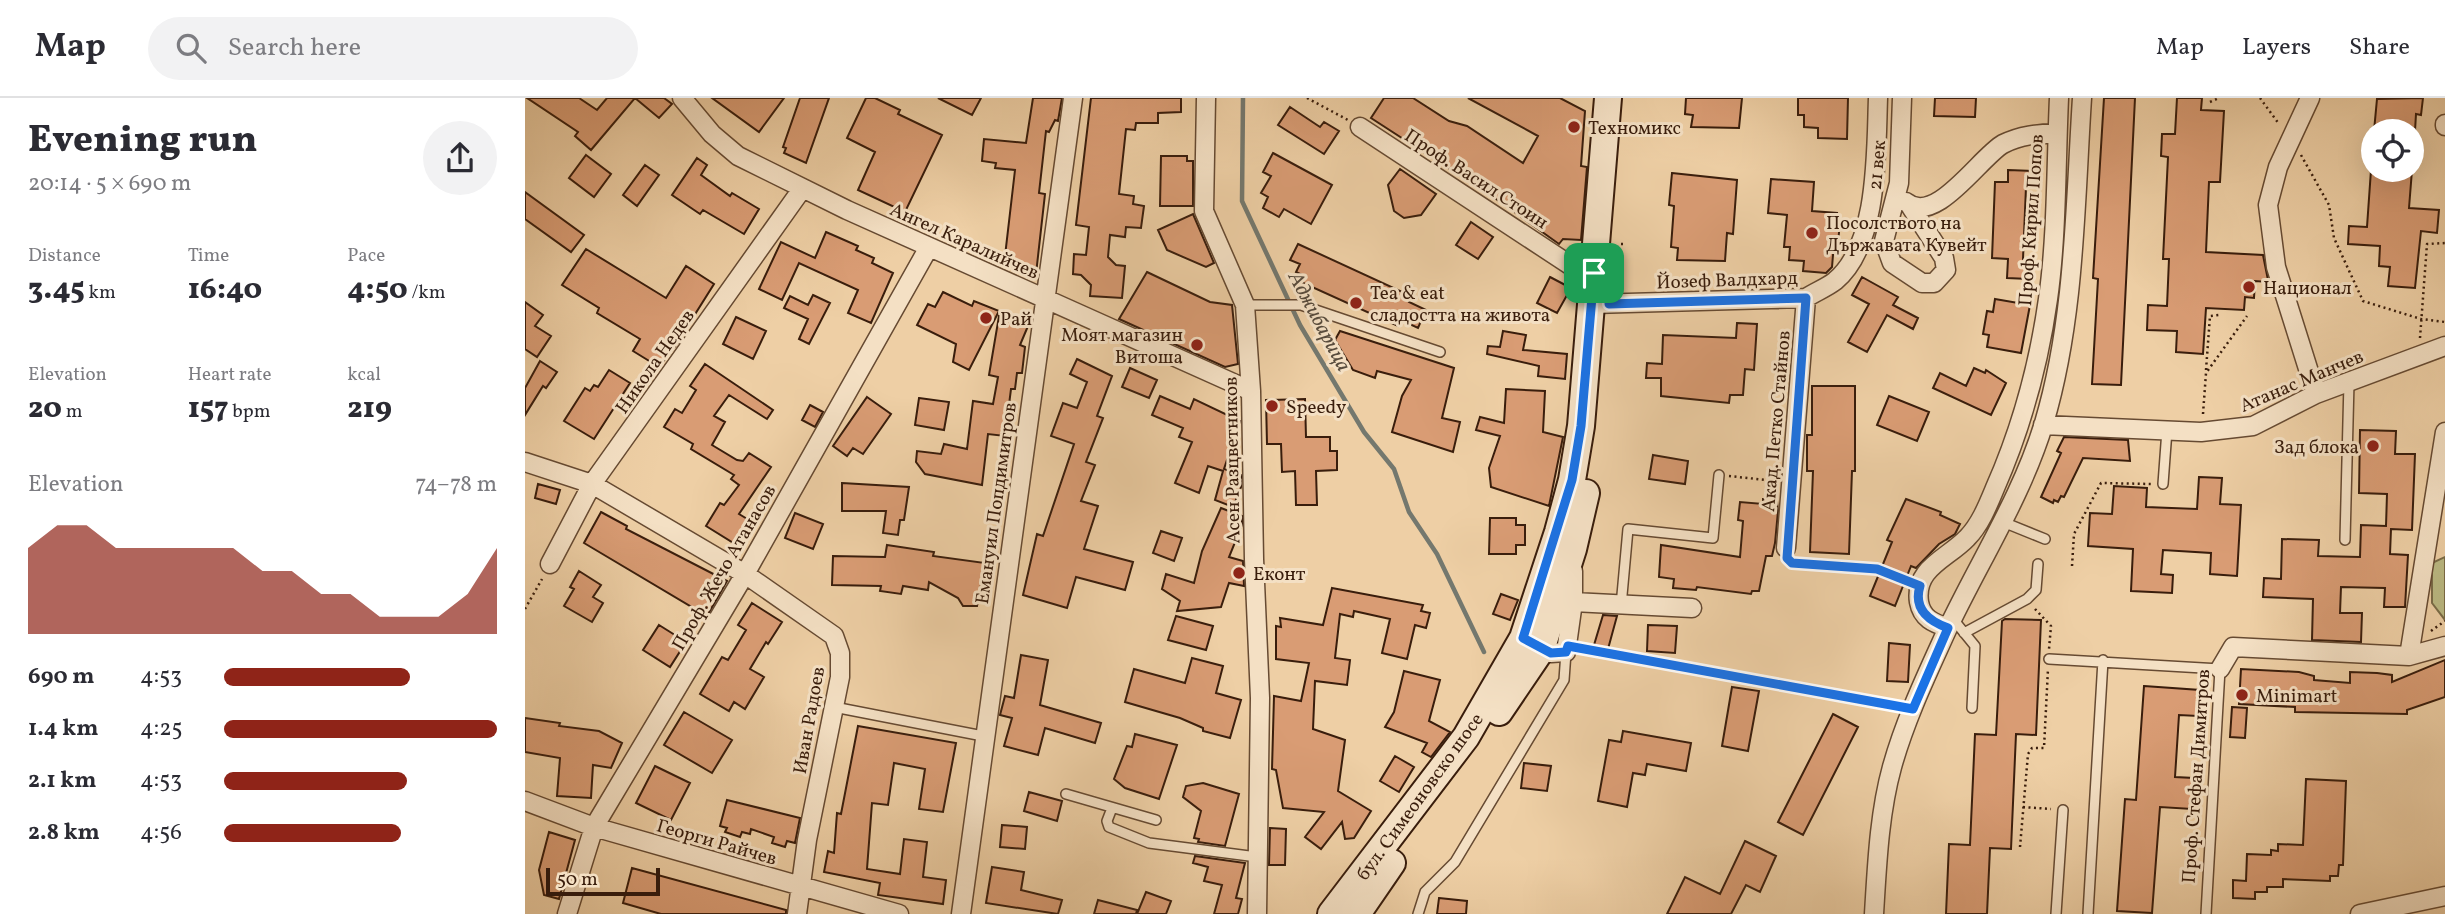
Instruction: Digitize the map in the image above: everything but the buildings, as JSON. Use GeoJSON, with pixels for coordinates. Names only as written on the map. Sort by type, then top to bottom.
{"type":"FeatureCollection","features":[{"type":"Feature","properties":{"kind":"main road","name":"бул. Симеоновско шосе"},"geometry":{"type":"LineString","coordinates":[[1603,273],[1607,98]]}},
{"type":"Feature","properties":{"kind":"main road","name":"бул. Симеоновско шосе"},"geometry":{"type":"LineString","coordinates":[[1331,914],[1466,737],[1549,646],[1600,304],[1624,98]]}},
{"type":"Feature","properties":{"kind":"main road","name":"бул. Симеоновско шосе"},"geometry":{"type":"LineString","coordinates":[[1357,914],[1549,646],[1598,429],[1600,304]]}},
{"type":"Feature","properties":{"kind":"street","name":"Ангел Каралийчев"},"geometry":{"type":"LineString","coordinates":[[683,98],[712,134],[738,156],[802,189],[1251,391]]}},
{"type":"Feature","properties":{"kind":"street","name":"Емануил Попдимитров"},"geometry":{"type":"LineString","coordinates":[[961,914],[983,736],[1073,98]]}},
{"type":"Feature","properties":{"kind":"street","name":"Асен Разцветников"},"geometry":{"type":"LineString","coordinates":[[1206,98],[1204,211],[1245,305],[1251,391],[1260,698],[1257,914]]}},
{"type":"Feature","properties":{"kind":"street","name":"Йозеф Валдхард"},"geometry":{"type":"LineString","coordinates":[[1600,304],[1806,298],[1836,280],[1858,248],[1875,176],[1878,98]]}},
{"type":"Feature","properties":{"kind":"street","name":"21 век"},"geometry":{"type":"LineString","coordinates":[[1902,98],[1899,183],[1884,241],[1892,263],[1922,283],[1934,283],[1943,276],[1946,264],[1911,206]]}},
{"type":"Feature","properties":{"kind":"street","name":"Проф. Кирил Попов"},"geometry":{"type":"LineString","coordinates":[[1920,586],[1931,566],[1967,538],[1985,512],[2009,456],[2029,388],[2048,299],[2059,98]]}},
{"type":"Feature","properties":{"kind":"street"},"geometry":{"type":"LineString","coordinates":[[1874,914],[1879,846],[1892,768],[1913,709],[1955,627],[2043,425],[2070,290],[2082,98]]}},
{"type":"Feature","properties":{"kind":"street"},"geometry":{"type":"LineString","coordinates":[[2310,98],[2278,167],[2268,205],[2276,267],[2316,394]]}},
{"type":"Feature","properties":{"kind":"street","name":"Проф. Васил Стоин"},"geometry":{"type":"LineString","coordinates":[[1360,127],[1579,271],[1603,273]]}},
{"type":"Feature","properties":{"kind":"street"},"geometry":{"type":"LineString","coordinates":[[1899,183],[1901,195],[1911,206],[1929,208],[2000,146],[2024,135],[2057,133]]}},
{"type":"Feature","properties":{"kind":"street","name":"Никола Недев"},"geometry":{"type":"LineString","coordinates":[[550,564],[592,484],[802,189]]}},
{"type":"Feature","properties":{"kind":"street","name":"Проф. Жечо Атанасов"},"geometry":{"type":"LineString","coordinates":[[567,914],[594,827],[745,574],[929,247]]}},
{"type":"Feature","properties":{"kind":"street","name":"Акад. Петко Стайнов"},"geometry":{"type":"LineString","coordinates":[[1786,548],[1806,298]]}},
{"type":"Feature","properties":{"kind":"street","name":"Атанас Манчев"},"geometry":{"type":"LineString","coordinates":[[2043,425],[2201,432],[2253,426],[2316,394],[2445,346]]}},
{"type":"Feature","properties":{"kind":"street"},"geometry":{"type":"LineString","coordinates":[[2409,656],[2445,432]]}},
{"type":"Feature","properties":{"kind":"street","name":"Иван Радоев"},"geometry":{"type":"LineString","coordinates":[[525,462],[592,484],[745,574],[834,636],[840,653],[840,677],[797,914]]}},
{"type":"Feature","properties":{"kind":"street","name":"бул. Симеоновско шосе"},"geometry":{"type":"LineString","coordinates":[[1549,646],[1573,602],[1573,549]]}},
{"type":"Feature","properties":{"kind":"street"},"geometry":{"type":"LineString","coordinates":[[1920,586],[1920,606],[1928,620],[1955,627]]}},
{"type":"Feature","properties":{"kind":"street"},"geometry":{"type":"LineString","coordinates":[[1573,602],[1692,608]]}},
{"type":"Feature","properties":{"kind":"street","name":"Проф. Стефан Димитров"},"geometry":{"type":"LineString","coordinates":[[2220,669],[2233,647],[2409,656],[2445,646]]}},
{"type":"Feature","properties":{"kind":"street","name":"Георги Райчев"},"geometry":{"type":"LineString","coordinates":[[525,801],[594,827],[899,914]]}},
{"type":"Feature","properties":{"kind":"street"},"geometry":{"type":"LineString","coordinates":[[2360,914],[2445,896]]}},
{"type":"Feature","properties":{"kind":"lane"},"geometry":{"type":"LineString","coordinates":[[1245,305],[1301,305],[1440,352]]}},
{"type":"Feature","properties":{"kind":"lane"},"geometry":{"type":"LineString","coordinates":[[2345,540],[2349,382]]}},
{"type":"Feature","properties":{"kind":"lane"},"geometry":{"type":"LineString","coordinates":[[2163,484],[2167,430]]}},
{"type":"Feature","properties":{"kind":"lane"},"geometry":{"type":"LineString","coordinates":[[1621,606],[1628,529],[1713,538],[1719,475]]}},
{"type":"Feature","properties":{"kind":"lane"},"geometry":{"type":"LineString","coordinates":[[2003,522],[2045,539]]}},
{"type":"Feature","properties":{"kind":"lane"},"geometry":{"type":"LineString","coordinates":[[1972,708],[1975,646],[1955,627],[2027,599],[2036,590],[2038,564]]}},
{"type":"Feature","properties":{"kind":"lane"},"geometry":{"type":"LineString","coordinates":[[1418,914],[1425,892],[1455,862],[1564,680],[1549,646]]}},
{"type":"Feature","properties":{"kind":"lane"},"geometry":{"type":"LineString","coordinates":[[2049,659],[2103,660],[2220,669]]}},
{"type":"Feature","properties":{"kind":"lane"},"geometry":{"type":"LineString","coordinates":[[2088,914],[2103,660]]}},
{"type":"Feature","properties":{"kind":"lane","name":"Проф. Стефан Димитров"},"geometry":{"type":"LineString","coordinates":[[2206,914],[2220,669]]}},
{"type":"Feature","properties":{"kind":"lane"},"geometry":{"type":"LineString","coordinates":[[834,707],[983,736]]}},
{"type":"Feature","properties":{"kind":"lane"},"geometry":{"type":"LineString","coordinates":[[1066,794],[1156,820]]}},
{"type":"Feature","properties":{"kind":"lane"},"geometry":{"type":"LineString","coordinates":[[1112,807],[1107,821],[1108,827],[1128,837],[1257,857]]}},
{"type":"Feature","properties":{"kind":"lane"},"geometry":{"type":"LineString","coordinates":[[2056,914],[2063,810]]}},
{"type":"Feature","properties":{"kind":"path"},"geometry":{"type":"LineString","coordinates":[[1307,98],[1360,127]]}},
{"type":"Feature","properties":{"kind":"path"},"geometry":{"type":"LineString","coordinates":[[2210,102],[2219,98]]}},
{"type":"Feature","properties":{"kind":"path"},"geometry":{"type":"LineString","coordinates":[[2305,160],[2329,205],[2334,238],[2363,301],[2421,319],[2445,322]]}},
{"type":"Feature","properties":{"kind":"path"},"geometry":{"type":"LineString","coordinates":[[2418,356],[2427,244],[2445,243]]}},
{"type":"Feature","properties":{"kind":"path"},"geometry":{"type":"LineString","coordinates":[[2201,432],[2210,316],[2219,315]]}},
{"type":"Feature","properties":{"kind":"path"},"geometry":{"type":"LineString","coordinates":[[2206,373],[2247,316]]}},
{"type":"Feature","properties":{"kind":"path"},"geometry":{"type":"LineString","coordinates":[[1719,475],[1775,481]]}},
{"type":"Feature","properties":{"kind":"path"},"geometry":{"type":"LineString","coordinates":[[2072,566],[2074,534],[2101,483],[2163,484]]}},
{"type":"Feature","properties":{"kind":"path"},"geometry":{"type":"LineString","coordinates":[[1786,548],[1787,558],[1792,563],[1877,569],[1920,586]]}},
{"type":"Feature","properties":{"kind":"path"},"geometry":{"type":"LineString","coordinates":[[525,609],[550,564]]}},
{"type":"Feature","properties":{"kind":"path"},"geometry":{"type":"LineString","coordinates":[[2019,847],[2028,754],[2032,748],[2044,748],[2051,626],[2027,599]]}},
{"type":"Feature","properties":{"kind":"path"},"geometry":{"type":"LineString","coordinates":[[1549,646],[1913,709]]}},
{"type":"Feature","properties":{"kind":"path"},"geometry":{"type":"LineString","coordinates":[[2023,807],[2063,810]]}},
{"type":"Feature","properties":{"kind":"shaded area"},"geometry":{"type":"Polygon","coordinates":[[[2445,557],[2445,620],[2432,603],[2432,563],[2445,557]]]}},
{"type":"Feature","properties":{"kind":"waterway","name":"Аджибарица"},"geometry":{"type":"LineString","coordinates":[[1243,98],[1242,201],[1300,325],[1364,432],[1394,469],[1409,512],[1437,554],[1484,652]]}},
{"type":"Feature","properties":{"kind":"place","name":"Техномикс"},"geometry":{"type":"Point","coordinates":[1574,127]}},
{"type":"Feature","properties":{"kind":"place","name":"Посолството на Държавата Кувейт"},"geometry":{"type":"Point","coordinates":[1812,233]}},
{"type":"Feature","properties":{"kind":"place","name":"Национал"},"geometry":{"type":"Point","coordinates":[2249,287]}},
{"type":"Feature","properties":{"kind":"place","name":"Tea & eat сладостта на живота"},"geometry":{"type":"Point","coordinates":[1356,303]}},
{"type":"Feature","properties":{"kind":"place","name":"Рай"},"geometry":{"type":"Point","coordinates":[986,318]}},
{"type":"Feature","properties":{"kind":"place","name":"Моят магазин Витоша"},"geometry":{"type":"Point","coordinates":[1197,345]}},
{"type":"Feature","properties":{"kind":"place","name":"Speedy"},"geometry":{"type":"Point","coordinates":[1272,406]}},
{"type":"Feature","properties":{"kind":"place","name":"Зад блока"},"geometry":{"type":"Point","coordinates":[2373,446]}},
{"type":"Feature","properties":{"kind":"place","name":"Еконт"},"geometry":{"type":"Point","coordinates":[1239,573]}},
{"type":"Feature","properties":{"kind":"place","name":"Minimart"},"geometry":{"type":"Point","coordinates":[2242,695]}},
{"type":"Feature","properties":{"kind":"route"},"geometry":{"type":"LineString","coordinates":[[1594,273],[1611,274],[1609,304],[1806,298],[1787,558],[1792,563],[1877,569],[1920,586],[1920,606],[1928,620],[1948,628],[1913,709],[1568,646],[1566,652],[1551,653],[1523,638],[1572,480],[1581,426],[1594,273]]}}]}
